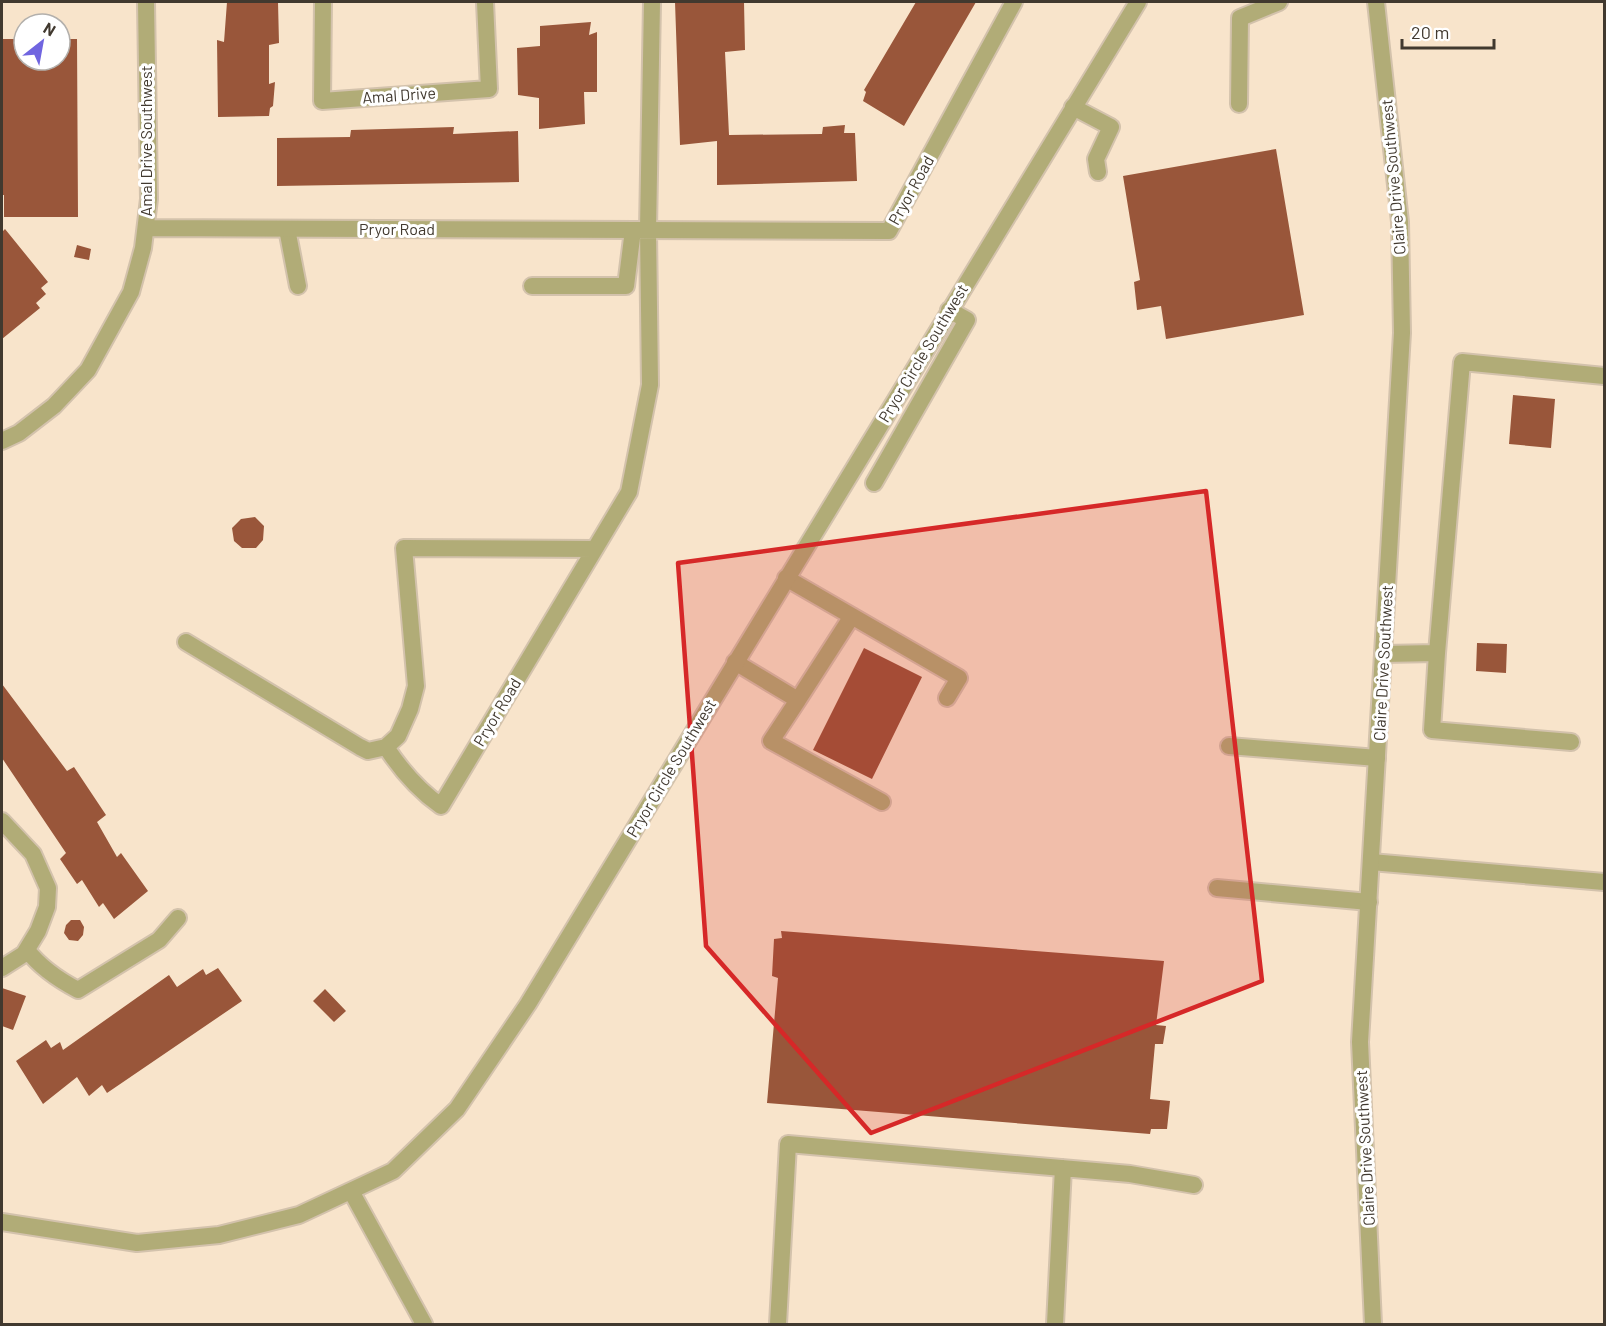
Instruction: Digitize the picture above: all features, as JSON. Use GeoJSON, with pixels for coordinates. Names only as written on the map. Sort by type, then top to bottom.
{"type":"FeatureCollection","features":[{"type":"Feature","properties":{"kind":"street","name":"Amal Drive Southwest"},"geometry":{"type":"LineString","coordinates":[[2,441],[19,433],[54,406],[88,370],[131,292],[143,248],[148,199],[146,2]]}},
{"type":"Feature","properties":{"kind":"street","name":"Amal Drive"},"geometry":{"type":"LineString","coordinates":[[323,2],[322,101],[489,89],[485,2]]}},
{"type":"Feature","properties":{"kind":"street","name":"Pryor Road"},"geometry":{"type":"LineString","coordinates":[[386,747],[400,768],[426,795],[441,806],[629,492],[650,385],[640,230],[652,2]]}},
{"type":"Feature","properties":{"kind":"street","name":"Pryor Road"},"geometry":{"type":"LineString","coordinates":[[146,228],[889,231],[1014,2]]}},
{"type":"Feature","properties":{"kind":"street","name":"Pryor Circle Southwest"},"geometry":{"type":"LineString","coordinates":[[2,1222],[137,1243],[219,1235],[299,1215],[393,1171],[457,1109],[528,1004],[1138,2]]}},
{"type":"Feature","properties":{"kind":"street"},"geometry":{"type":"LineString","coordinates":[[1239,104],[1240,18],[1279,2]]}},
{"type":"Feature","properties":{"kind":"street","name":"Claire Drive Southwest"},"geometry":{"type":"LineString","coordinates":[[1373,1324],[1360,1042],[1402,333],[1400,222],[1376,2]]}},
{"type":"Feature","properties":{"kind":"street"},"geometry":{"type":"LineString","coordinates":[[1072,107],[1111,128],[1096,159],[1098,172]]}},
{"type":"Feature","properties":{"kind":"street"},"geometry":{"type":"LineString","coordinates":[[287,229],[298,286]]}},
{"type":"Feature","properties":{"kind":"street"},"geometry":{"type":"LineString","coordinates":[[532,286],[626,286],[640,230]]}},
{"type":"Feature","properties":{"kind":"street"},"geometry":{"type":"LineString","coordinates":[[852,470],[878,485],[967,320],[949,309]]}},
{"type":"Feature","properties":{"kind":"street"},"geometry":{"type":"LineString","coordinates":[[1572,742],[1432,730],[1462,362],[1605,376]]}},
{"type":"Feature","properties":{"kind":"street"},"geometry":{"type":"LineString","coordinates":[[186,642],[360,747],[368,751],[386,747],[398,736],[410,710],[416,686],[404,548],[595,549]]}},
{"type":"Feature","properties":{"kind":"street"},"geometry":{"type":"LineString","coordinates":[[786,578],[959,678],[946,698]]}},
{"type":"Feature","properties":{"kind":"street"},"geometry":{"type":"LineString","coordinates":[[852,616],[771,741],[882,802]]}},
{"type":"Feature","properties":{"kind":"street"},"geometry":{"type":"LineString","coordinates":[[1383,654],[1437,653]]}},
{"type":"Feature","properties":{"kind":"street"},"geometry":{"type":"LineString","coordinates":[[735,662],[798,700]]}},
{"type":"Feature","properties":{"kind":"street"},"geometry":{"type":"LineString","coordinates":[[1229,746],[1377,758]]}},
{"type":"Feature","properties":{"kind":"street"},"geometry":{"type":"LineString","coordinates":[[2,821],[33,854],[48,888],[47,907],[38,931],[24,954],[2,968]]}},
{"type":"Feature","properties":{"kind":"street"},"geometry":{"type":"LineString","coordinates":[[1371,862],[1605,882]]}},
{"type":"Feature","properties":{"kind":"street"},"geometry":{"type":"LineString","coordinates":[[1217,888],[1369,902]]}},
{"type":"Feature","properties":{"kind":"street"},"geometry":{"type":"LineString","coordinates":[[27,950],[35,961],[62,982],[78,990],[159,940],[178,918]]}},
{"type":"Feature","properties":{"kind":"street"},"geometry":{"type":"LineString","coordinates":[[778,1324],[788,1144],[1130,1174],[1194,1185]]}},
{"type":"Feature","properties":{"kind":"street"},"geometry":{"type":"LineString","coordinates":[[1055,1324],[1063,1168]]}},
{"type":"Feature","properties":{"kind":"street"},"geometry":{"type":"LineString","coordinates":[[351,1191],[424,1324]]}},
{"type":"Feature","properties":{"kind":"highlighted area"},"geometry":{"type":"Polygon","coordinates":[[[1206,491],[1262,981],[871,1133],[706,946],[678,563],[1206,491]]]}},
{"type":"Feature","properties":{"kind":"building"},"geometry":{"type":"Polygon","coordinates":[[[227,2],[278,2],[279,43],[269,45],[269,84],[275,82],[273,106],[270,108],[269,116],[218,117],[217,40],[224,42],[227,2]]]}},
{"type":"Feature","properties":{"kind":"building"},"geometry":{"type":"Polygon","coordinates":[[[675,2],[744,2],[745,50],[725,52],[729,135],[822,134],[823,127],[845,125],[844,133],[855,133],[857,181],[717,185],[717,141],[680,145],[675,2]]]}},
{"type":"Feature","properties":{"kind":"building"},"geometry":{"type":"Polygon","coordinates":[[[916,2],[976,2],[904,126],[863,101],[866,92],[864,90],[916,2]]]}},
{"type":"Feature","properties":{"kind":"building"},"geometry":{"type":"Polygon","coordinates":[[[591,22],[589,35],[597,32],[597,92],[584,92],[585,124],[539,129],[539,98],[518,95],[517,48],[540,46],[540,26],[591,22]]]}},
{"type":"Feature","properties":{"kind":"building"},"geometry":{"type":"Polygon","coordinates":[[[3,39],[12,39],[12,72],[72,72],[72,39],[77,39],[78,217],[4,217],[4,195],[2,195],[3,39]]]}},
{"type":"Feature","properties":{"kind":"building"},"geometry":{"type":"Polygon","coordinates":[[[454,127],[453,134],[518,131],[519,182],[277,186],[277,138],[350,137],[351,130],[454,127]]]}},
{"type":"Feature","properties":{"kind":"building"},"geometry":{"type":"Polygon","coordinates":[[[1276,149],[1304,315],[1166,339],[1161,306],[1137,310],[1134,282],[1140,280],[1123,176],[1276,149]]]}},
{"type":"Feature","properties":{"kind":"building"},"geometry":{"type":"Polygon","coordinates":[[[5,229],[48,282],[41,288],[46,294],[36,303],[40,308],[2,339],[2,232],[5,229]]]}},
{"type":"Feature","properties":{"kind":"building"},"geometry":{"type":"Polygon","coordinates":[[[77,245],[91,249],[89,260],[74,257],[77,245]]]}},
{"type":"Feature","properties":{"kind":"building"},"geometry":{"type":"Polygon","coordinates":[[[1513,395],[1555,399],[1551,448],[1509,444],[1513,395]]]}},
{"type":"Feature","properties":{"kind":"building"},"geometry":{"type":"Polygon","coordinates":[[[255,517],[264,526],[263,540],[256,548],[242,548],[234,541],[232,528],[241,519],[255,517]]]}},
{"type":"Feature","properties":{"kind":"building"},"geometry":{"type":"Polygon","coordinates":[[[1477,643],[1507,644],[1506,673],[1476,671],[1477,643]]]}},
{"type":"Feature","properties":{"kind":"building"},"geometry":{"type":"Polygon","coordinates":[[[864,648],[922,677],[872,779],[813,750],[864,648]]]}},
{"type":"Feature","properties":{"kind":"building"},"geometry":{"type":"Polygon","coordinates":[[[2,684],[67,771],[74,767],[106,815],[97,822],[117,857],[121,853],[148,891],[114,919],[103,903],[99,907],[82,880],[77,884],[60,859],[66,853],[2,758],[2,684]]]}},
{"type":"Feature","properties":{"kind":"building"},"geometry":{"type":"Polygon","coordinates":[[[71,920],[80,920],[84,927],[83,935],[78,941],[69,940],[64,933],[66,925],[71,920]]]}},
{"type":"Feature","properties":{"kind":"building"},"geometry":{"type":"Polygon","coordinates":[[[781,931],[1164,961],[1156,1025],[1166,1026],[1163,1044],[1155,1044],[1150,1099],[1170,1101],[1167,1129],[1151,1129],[1150,1134],[767,1103],[778,978],[772,976],[774,939],[782,938],[781,931]]]}},
{"type":"Feature","properties":{"kind":"building"},"geometry":{"type":"Polygon","coordinates":[[[218,968],[242,1001],[107,1093],[102,1085],[89,1096],[77,1077],[43,1104],[16,1061],[46,1040],[51,1048],[60,1042],[63,1050],[169,975],[177,987],[203,969],[206,975],[218,968]]]}},
{"type":"Feature","properties":{"kind":"building"},"geometry":{"type":"Polygon","coordinates":[[[2,988],[26,996],[13,1030],[2,1026],[2,988]]]}},
{"type":"Feature","properties":{"kind":"building"},"geometry":{"type":"Polygon","coordinates":[[[325,989],[346,1011],[334,1022],[313,1001],[325,989]]]}}]}
